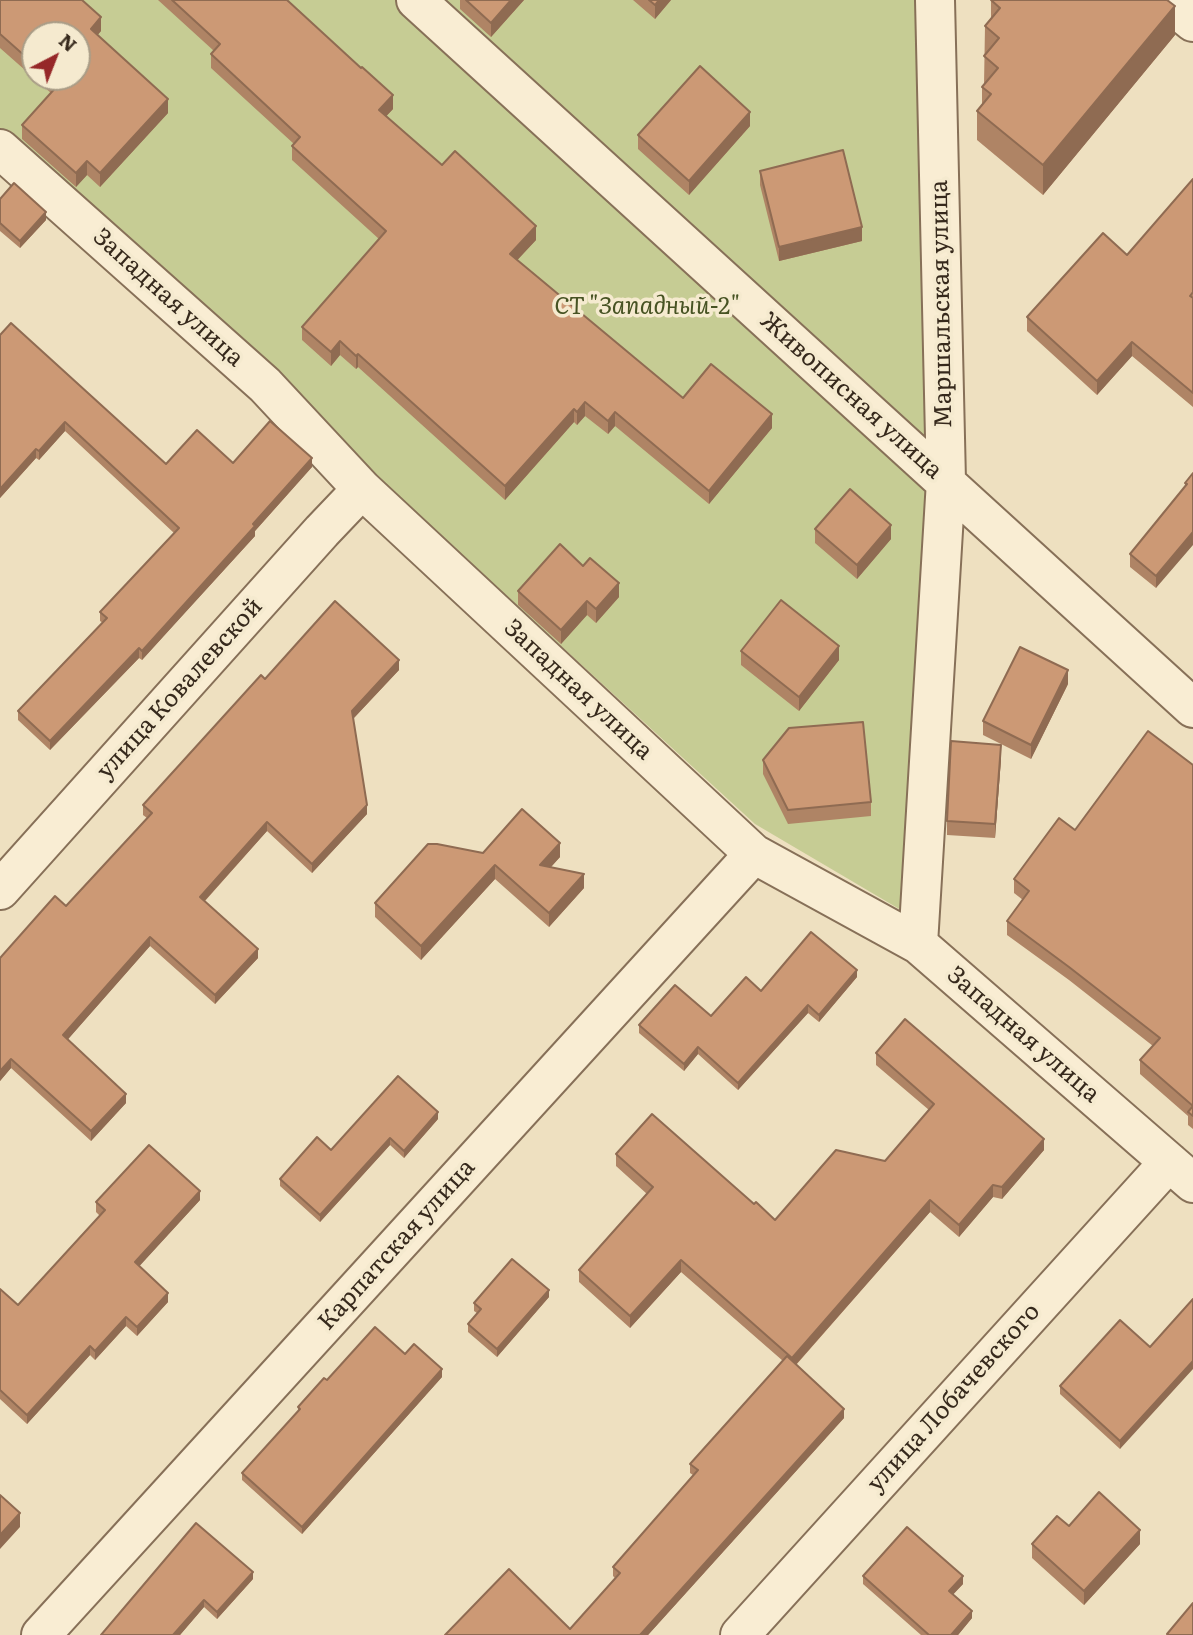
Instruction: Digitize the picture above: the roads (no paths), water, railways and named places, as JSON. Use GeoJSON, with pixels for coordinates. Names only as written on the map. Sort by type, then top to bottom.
{"type":"FeatureCollection","features":[{"type":"Feature","properties":{"kind":"street","name":"Живописная улица"},"geometry":{"type":"LineString","coordinates":[[416,0],[1193,708]]}},
{"type":"Feature","properties":{"kind":"street","name":"Маршальская улица"},"geometry":{"type":"LineString","coordinates":[[918,944],[946,481],[935,0]]}},
{"type":"Feature","properties":{"kind":"street"},"geometry":{"type":"LineString","coordinates":[[1166,0],[1193,22]]}},
{"type":"Feature","properties":{"kind":"street","name":"Западная улица"},"geometry":{"type":"LineString","coordinates":[[0,149],[265,385],[362,489],[754,854],[918,944],[1181,1172]]}},
{"type":"Feature","properties":{"kind":"street","name":"улица Ковалевской"},"geometry":{"type":"LineString","coordinates":[[0,890],[321,531],[362,489]]}},
{"type":"Feature","properties":{"kind":"street","name":"Карпатская улица"},"geometry":{"type":"LineString","coordinates":[[41,1635],[754,854]]}},
{"type":"Feature","properties":{"kind":"street","name":"улица Лобачевского"},"geometry":{"type":"LineString","coordinates":[[740,1635],[1181,1172]]}},
{"type":"Feature","properties":{"kind":"park label","name":"СТ \"Западный-2\""},"geometry":{"type":"Point","coordinates":[647,307]}}]}
